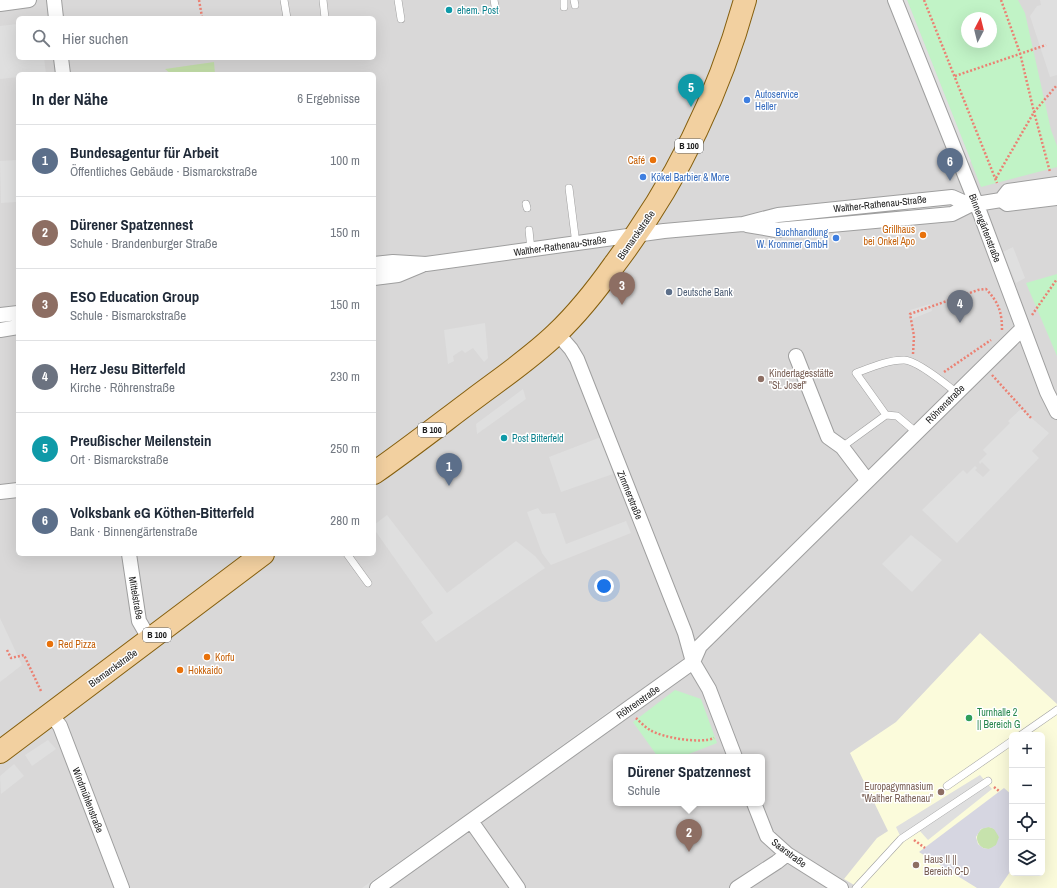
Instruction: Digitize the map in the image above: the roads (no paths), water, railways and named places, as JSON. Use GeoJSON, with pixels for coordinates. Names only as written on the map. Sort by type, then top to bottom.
{"type":"FeatureCollection","features":[{"type":"Feature","properties":{"kind":"main road","name":"Bismarckstraße"},"geometry":{"type":"LineString","coordinates":[[376,472],[529,358],[557,333],[596,289],[637,235],[668,188],[703,117],[745,0]]}},
{"type":"Feature","properties":{"kind":"main road","name":"Bismarckstraße"},"geometry":{"type":"LineString","coordinates":[[0,752],[260,556]]}},
{"type":"Feature","properties":{"kind":"street"},"geometry":{"type":"LineString","coordinates":[[0,4],[29,0]]}},
{"type":"Feature","properties":{"kind":"street"},"geometry":{"type":"LineString","coordinates":[[54,0],[56,16]]}},
{"type":"Feature","properties":{"kind":"street","name":"Binnengärtenstraße"},"geometry":{"type":"LineString","coordinates":[[895,0],[973,205],[1023,328],[1047,392],[1057,412]]}},
{"type":"Feature","properties":{"kind":"street"},"geometry":{"type":"LineString","coordinates":[[61,60],[63,72]]}},
{"type":"Feature","properties":{"kind":"street","name":"Walther-Rathenau-Straße"},"geometry":{"type":"LineString","coordinates":[[376,264],[393,262],[426,264],[664,231],[743,224],[776,230],[952,214],[973,205],[1001,200],[1008,191],[1055,182]]}},
{"type":"Feature","properties":{"kind":"street","name":"Walther-Rathenau-Straße"},"geometry":{"type":"LineString","coordinates":[[1001,200],[1007,204],[1057,198]]}},
{"type":"Feature","properties":{"kind":"street","name":"Walther-Rathenau-Straße"},"geometry":{"type":"LineString","coordinates":[[376,278],[398,275],[426,264]]}},
{"type":"Feature","properties":{"kind":"street"},"geometry":{"type":"LineString","coordinates":[[0,315],[16,312]]}},
{"type":"Feature","properties":{"kind":"street"},"geometry":{"type":"LineString","coordinates":[[0,330],[16,327]]}},
{"type":"Feature","properties":{"kind":"street","name":"Röhrenstraße"},"geometry":{"type":"LineString","coordinates":[[377,888],[693,662],[700,646],[1023,328]]}},
{"type":"Feature","properties":{"kind":"street","name":"Zimmerstraße"},"geometry":{"type":"LineString","coordinates":[[557,333],[572,349],[577,359],[685,633],[693,662]]}},
{"type":"Feature","properties":{"kind":"street"},"geometry":{"type":"LineString","coordinates":[[796,356],[828,437],[842,447],[867,480]]}},
{"type":"Feature","properties":{"kind":"street"},"geometry":{"type":"LineString","coordinates":[[0,492],[16,490]]}},
{"type":"Feature","properties":{"kind":"street","name":"Mittelstraße"},"geometry":{"type":"LineString","coordinates":[[129,556],[139,621],[150,640]]}},
{"type":"Feature","properties":{"kind":"street"},"geometry":{"type":"LineString","coordinates":[[693,662],[711,694],[734,754]]}},
{"type":"Feature","properties":{"kind":"street","name":"Windmühlenstraße"},"geometry":{"type":"LineString","coordinates":[[51,714],[60,726],[122,888]]}},
{"type":"Feature","properties":{"kind":"street","name":"Saarstraße"},"geometry":{"type":"LineString","coordinates":[[755,806],[767,836],[787,854],[842,888]]}},
{"type":"Feature","properties":{"kind":"street"},"geometry":{"type":"LineString","coordinates":[[471,821],[518,888]]}},
{"type":"Feature","properties":{"kind":"street"},"geometry":{"type":"LineString","coordinates":[[737,888],[787,854]]}},
{"type":"Feature","properties":{"kind":"lane"},"geometry":{"type":"LineString","coordinates":[[284,0],[287,16]]}},
{"type":"Feature","properties":{"kind":"lane"},"geometry":{"type":"LineString","coordinates":[[323,0],[325,16]]}},
{"type":"Feature","properties":{"kind":"lane"},"geometry":{"type":"LineString","coordinates":[[398,0],[401,19]]}},
{"type":"Feature","properties":{"kind":"lane"},"geometry":{"type":"LineString","coordinates":[[494,0],[496,12]]}},
{"type":"Feature","properties":{"kind":"lane"},"geometry":{"type":"LineString","coordinates":[[569,188],[576,244]]}},
{"type":"Feature","properties":{"kind":"lane"},"geometry":{"type":"LineString","coordinates":[[529,230],[531,250]]}},
{"type":"Feature","properties":{"kind":"lane"},"geometry":{"type":"LineString","coordinates":[[886,415],[856,373],[884,363],[906,360],[937,377],[957,393]]}},
{"type":"Feature","properties":{"kind":"lane"},"geometry":{"type":"LineString","coordinates":[[842,447],[886,415],[897,416],[916,432]]}},
{"type":"Feature","properties":{"kind":"lane"},"geometry":{"type":"LineString","coordinates":[[348,556],[368,583]]}},
{"type":"Feature","properties":{"kind":"lane"},"geometry":{"type":"LineString","coordinates":[[1025,732],[1057,710]]}},
{"type":"Feature","properties":{"kind":"lane"},"geometry":{"type":"LineString","coordinates":[[946,786],[1009,743]]}},
{"type":"Feature","properties":{"kind":"lane"},"geometry":{"type":"LineString","coordinates":[[856,888],[901,839],[988,781]]}},
{"type":"Feature","properties":{"kind":"place","name":"ehem. Post"},"geometry":{"type":"Point","coordinates":[449,10]}},
{"type":"Feature","properties":{"kind":"place","name":"Autoservice Heller"},"geometry":{"type":"Point","coordinates":[747,100]}},
{"type":"Feature","properties":{"kind":"place","name":"Preußischer Meilenstein"},"geometry":{"type":"Point","coordinates":[691,107]}},
{"type":"Feature","properties":{"kind":"place","name":"Café"},"geometry":{"type":"Point","coordinates":[653,160]}},
{"type":"Feature","properties":{"kind":"place","name":"Kökel Barbier & More"},"geometry":{"type":"Point","coordinates":[643,177]}},
{"type":"Feature","properties":{"kind":"place","name":"Volksbank eG Köthen-Bitterfeld"},"geometry":{"type":"Point","coordinates":[950,181]}},
{"type":"Feature","properties":{"kind":"place","name":"Grillhaus bei Onkel Apo"},"geometry":{"type":"Point","coordinates":[923,235]}},
{"type":"Feature","properties":{"kind":"place","name":"Buchhandlung W. Krommer GmbH"},"geometry":{"type":"Point","coordinates":[836,238]}},
{"type":"Feature","properties":{"kind":"place","name":"Deutsche Bank"},"geometry":{"type":"Point","coordinates":[669,292]}},
{"type":"Feature","properties":{"kind":"place","name":"ESO Education Group"},"geometry":{"type":"Point","coordinates":[622,305]}},
{"type":"Feature","properties":{"kind":"place","name":"Herz Jesu Bitterfeld"},"geometry":{"type":"Point","coordinates":[960,323]}},
{"type":"Feature","properties":{"kind":"place","name":"Kindertagesstätte \"St. Josef\""},"geometry":{"type":"Point","coordinates":[761,379]}},
{"type":"Feature","properties":{"kind":"place","name":"Post Bitterfeld"},"geometry":{"type":"Point","coordinates":[504,438]}},
{"type":"Feature","properties":{"kind":"place","name":"Bundesagentur für Arbeit"},"geometry":{"type":"Point","coordinates":[449,486]}},
{"type":"Feature","properties":{"kind":"place","name":"Red Pizza"},"geometry":{"type":"Point","coordinates":[50,644]}},
{"type":"Feature","properties":{"kind":"place","name":"Korfu"},"geometry":{"type":"Point","coordinates":[207,657]}},
{"type":"Feature","properties":{"kind":"place","name":"Hokkaido"},"geometry":{"type":"Point","coordinates":[180,670]}},
{"type":"Feature","properties":{"kind":"place","name":"Turnhalle 2 || Bereich G"},"geometry":{"type":"Point","coordinates":[969,718]}},
{"type":"Feature","properties":{"kind":"place","name":"Europagymnasium \"Walther Rathenau\""},"geometry":{"type":"Point","coordinates":[941,792]}},
{"type":"Feature","properties":{"kind":"place","name":"Dürener Spatzennest"},"geometry":{"type":"Point","coordinates":[689,852]}},
{"type":"Feature","properties":{"kind":"place","name":"Haus II || Bereich C-D"},"geometry":{"type":"Point","coordinates":[916,865]}}]}
